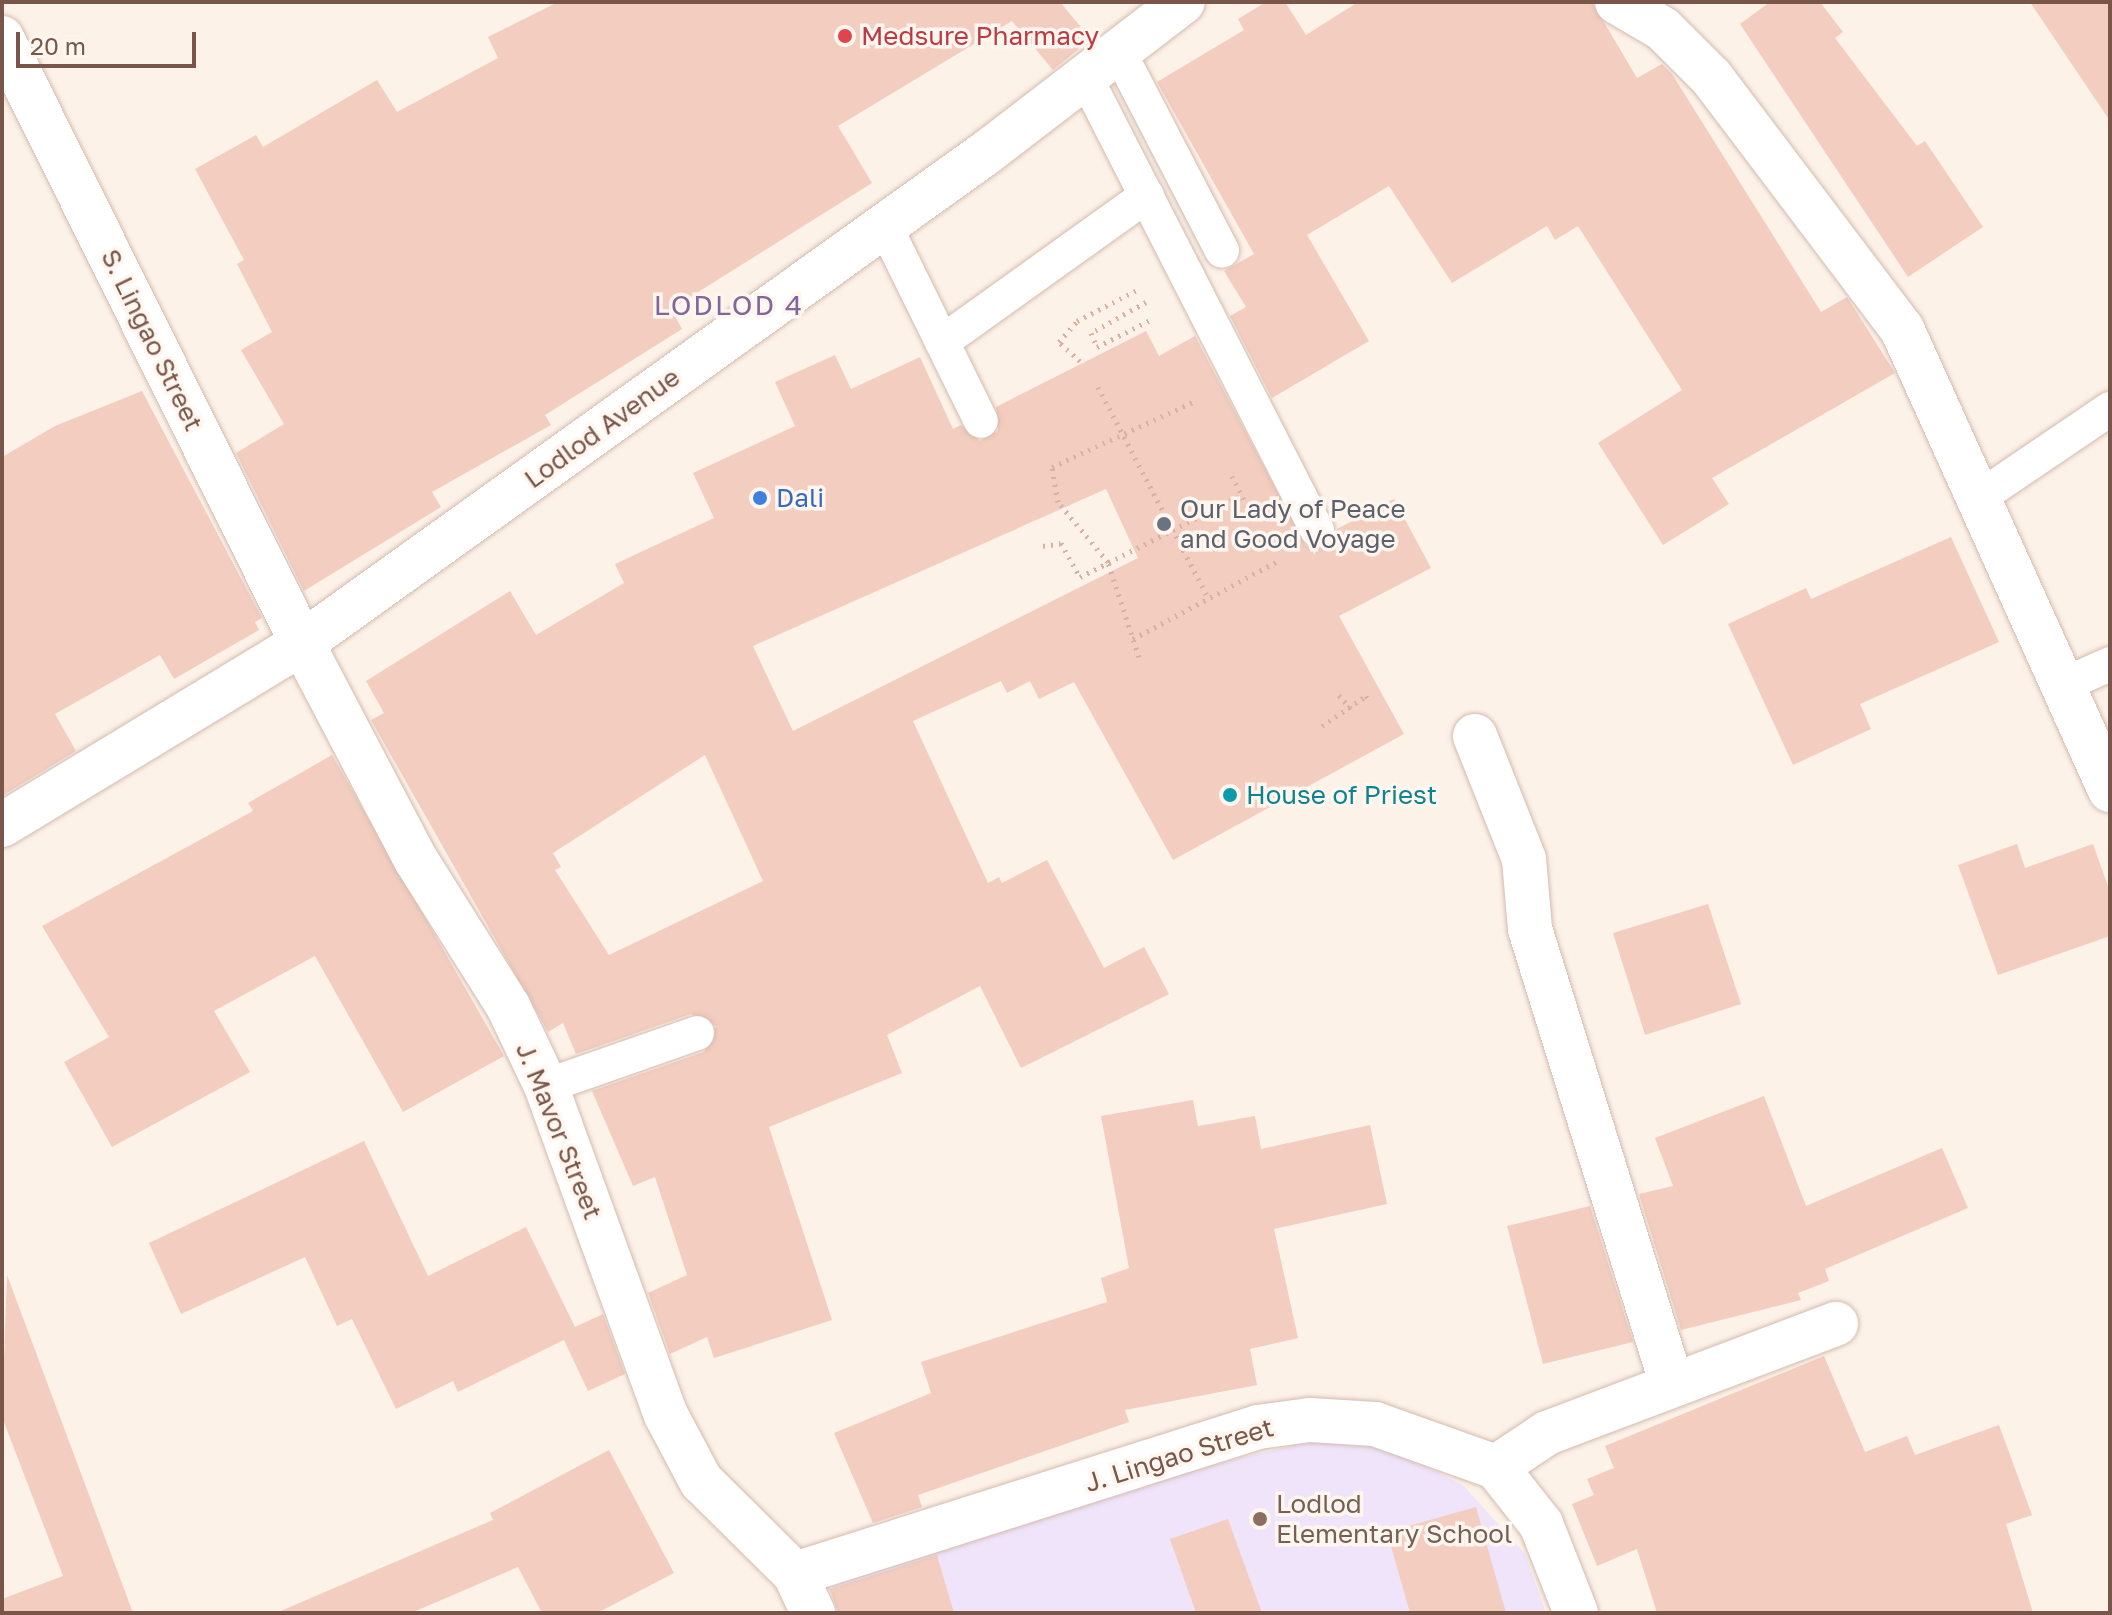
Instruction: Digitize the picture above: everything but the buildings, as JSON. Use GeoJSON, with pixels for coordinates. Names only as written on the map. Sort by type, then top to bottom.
{"type":"FeatureCollection","features":[{"type":"Feature","properties":{"kind":"street","name":"Lodlod Avenue"},"geometry":{"type":"LineString","coordinates":[[2,825],[302,643],[885,226],[1183,2]]}},
{"type":"Feature","properties":{"kind":"street"},"geometry":{"type":"LineString","coordinates":[[1617,2],[1663,29],[1712,78],[1869,276],[1902,329],[2065,684],[2110,790]]}},
{"type":"Feature","properties":{"kind":"street","name":"S. Lingao Street"},"geometry":{"type":"LineString","coordinates":[[2,38],[302,643]]}},
{"type":"Feature","properties":{"kind":"street","name":"J. Mavor Street"},"geometry":{"type":"LineString","coordinates":[[302,643],[546,1086],[666,1415],[701,1481],[795,1574],[813,1613]]}},
{"type":"Feature","properties":{"kind":"street"},"geometry":{"type":"LineString","coordinates":[[1475,736],[1524,859],[1530,929],[1671,1381]]}},
{"type":"Feature","properties":{"kind":"street"},"geometry":{"type":"LineString","coordinates":[[1576,1613],[1541,1524],[1496,1467],[1547,1433],[1671,1381],[1836,1324]]}},
{"type":"Feature","properties":{"kind":"street","name":"J. Lingao Street"},"geometry":{"type":"LineString","coordinates":[[795,1574],[1258,1427],[1310,1420],[1375,1424],[1496,1467]]}},
{"type":"Feature","properties":{"kind":"lane"},"geometry":{"type":"LineString","coordinates":[[1101,63],[1147,195],[1317,530]]}},
{"type":"Feature","properties":{"kind":"lane"},"geometry":{"type":"LineString","coordinates":[[1101,63],[1222,251]]}},
{"type":"Feature","properties":{"kind":"lane"},"geometry":{"type":"LineString","coordinates":[[942,342],[1147,195]]}},
{"type":"Feature","properties":{"kind":"lane"},"geometry":{"type":"LineString","coordinates":[[885,226],[981,421]]}},
{"type":"Feature","properties":{"kind":"lane"},"geometry":{"type":"LineString","coordinates":[[1980,497],[2110,409]]}},
{"type":"Feature","properties":{"kind":"lane"},"geometry":{"type":"LineString","coordinates":[[2065,684],[2110,664]]}},
{"type":"Feature","properties":{"kind":"lane"},"geometry":{"type":"LineString","coordinates":[[546,1086],[697,1033]]}},
{"type":"Feature","properties":{"kind":"path"},"geometry":{"type":"LineString","coordinates":[[1080,361],[1059,342],[1077,321],[1153,282]]}},
{"type":"Feature","properties":{"kind":"path"},"geometry":{"type":"LineString","coordinates":[[1159,315],[1097,347],[1091,333],[1160,294]]}},
{"type":"Feature","properties":{"kind":"path"},"geometry":{"type":"LineString","coordinates":[[1098,387],[1209,599]]}},
{"type":"Feature","properties":{"kind":"path"},"geometry":{"type":"LineString","coordinates":[[1139,657],[1108,562],[1058,502],[1051,476],[1060,459],[1181,401],[1208,405]]}},
{"type":"Feature","properties":{"kind":"path"},"geometry":{"type":"LineString","coordinates":[[1232,462],[1237,498],[1258,522]]}},
{"type":"Feature","properties":{"kind":"path"},"geometry":{"type":"LineString","coordinates":[[1043,546],[1061,543],[1080,577],[1251,491]]}},
{"type":"Feature","properties":{"kind":"path"},"geometry":{"type":"LineString","coordinates":[[1133,639],[1292,554]]}},
{"type":"Feature","properties":{"kind":"path"},"geometry":{"type":"LineString","coordinates":[[1339,695],[1345,707],[1352,710]]}},
{"type":"Feature","properties":{"kind":"path"},"geometry":{"type":"LineString","coordinates":[[1322,726],[1345,707],[1369,701]]}},
{"type":"Feature","properties":{"kind":"shaded area","name":"Lodlod Elementary School"},"geometry":{"type":"Polygon","coordinates":[[[1313,1441],[1391,1449],[1463,1485],[1525,1554],[1546,1613],[843,1613],[829,1579],[1205,1466],[1313,1441]]]}},
{"type":"Feature","properties":{"kind":"place","name":"Medsure Pharmacy"},"geometry":{"type":"Point","coordinates":[845,36]}},
{"type":"Feature","properties":{"kind":"place","name":"Dali"},"geometry":{"type":"Point","coordinates":[760,498]}},
{"type":"Feature","properties":{"kind":"place","name":"Our Lady of Peace and Good Voyage"},"geometry":{"type":"Point","coordinates":[1164,524]}},
{"type":"Feature","properties":{"kind":"place","name":"House of Priest"},"geometry":{"type":"Point","coordinates":[1230,795]}},
{"type":"Feature","properties":{"kind":"place","name":"Lodlod Elementary School"},"geometry":{"type":"Point","coordinates":[1260,1519]}},
{"type":"Feature","properties":{"kind":"district","name":"LODLOD 4"},"geometry":{"type":"Point","coordinates":[729,305]}}]}
